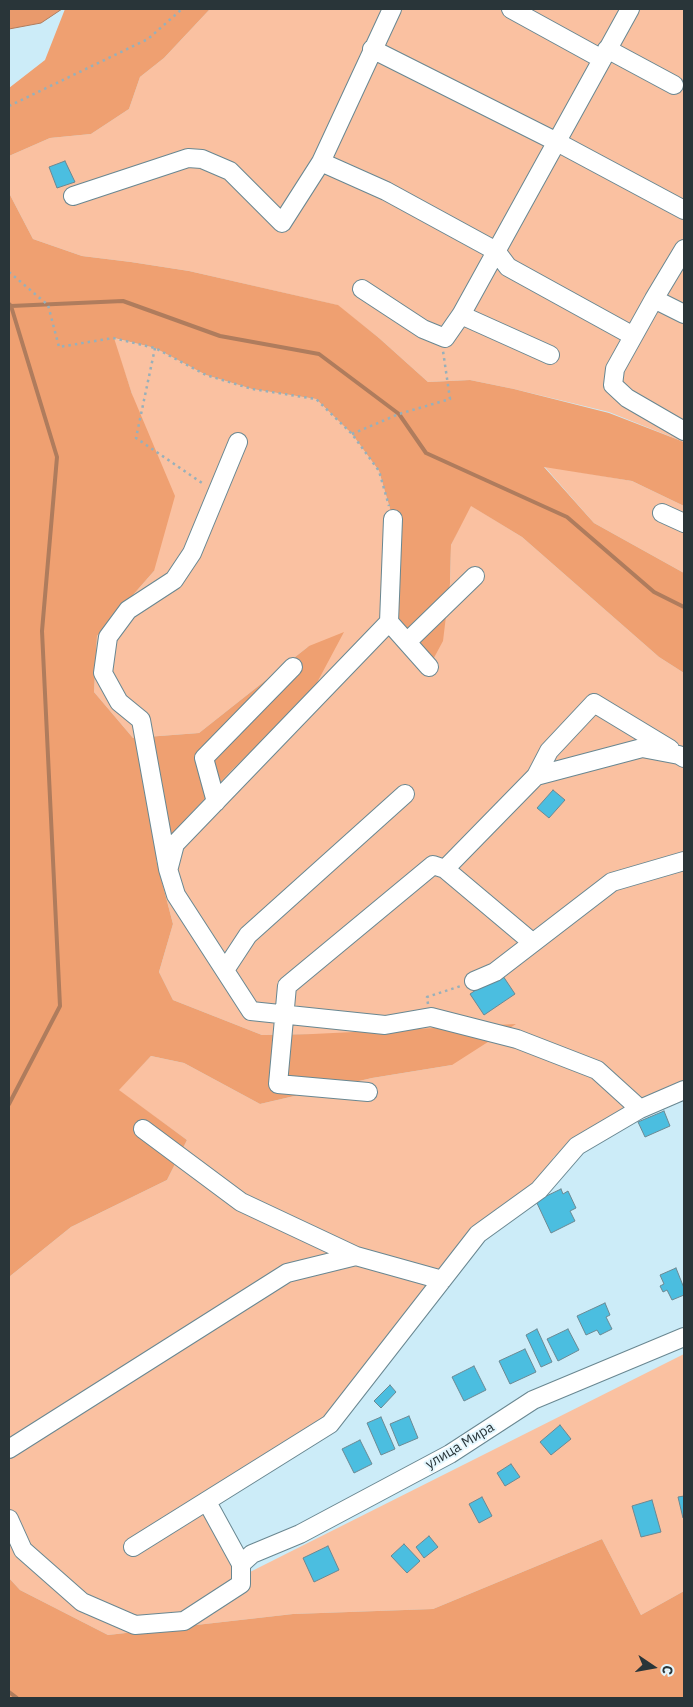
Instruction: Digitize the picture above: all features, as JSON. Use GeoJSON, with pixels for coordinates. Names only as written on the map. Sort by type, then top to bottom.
{"type":"FeatureCollection","features":[{"type":"Feature","properties":{"kind":"street"},"geometry":{"type":"LineString","coordinates":[[73,196],[188,158],[202,159],[230,171],[282,223],[321,162],[392,9]]}},
{"type":"Feature","properties":{"kind":"street"},"geometry":{"type":"LineString","coordinates":[[511,9],[674,85]]}},
{"type":"Feature","properties":{"kind":"street"},"geometry":{"type":"LineString","coordinates":[[362,289],[423,329],[445,338],[461,315],[630,9]]}},
{"type":"Feature","properties":{"kind":"street"},"geometry":{"type":"LineString","coordinates":[[372,49],[557,142],[684,210]]}},
{"type":"Feature","properties":{"kind":"street"},"geometry":{"type":"LineString","coordinates":[[321,162],[386,191],[496,251],[508,267],[626,332]]}},
{"type":"Feature","properties":{"kind":"street"},"geometry":{"type":"LineString","coordinates":[[684,249],[615,369],[612,386],[626,398],[684,431]]}},
{"type":"Feature","properties":{"kind":"street"},"geometry":{"type":"LineString","coordinates":[[654,299],[684,314]]}},
{"type":"Feature","properties":{"kind":"street"},"geometry":{"type":"LineString","coordinates":[[461,315],[550,355]]}},
{"type":"Feature","properties":{"kind":"street"},"geometry":{"type":"LineString","coordinates":[[238,442],[192,553],[174,580],[128,610],[108,637],[103,673],[119,702],[141,720],[168,870],[176,895],[251,1011],[385,1025],[431,1018],[517,1039],[597,1070],[640,1109]]}},
{"type":"Feature","properties":{"kind":"street"},"geometry":{"type":"LineString","coordinates":[[662,512],[684,523]]}},
{"type":"Feature","properties":{"kind":"street"},"geometry":{"type":"LineString","coordinates":[[168,870],[175,844],[389,622],[393,519]]}},
{"type":"Feature","properties":{"kind":"street"},"geometry":{"type":"LineString","coordinates":[[407,642],[475,576]]}},
{"type":"Feature","properties":{"kind":"street"},"geometry":{"type":"LineString","coordinates":[[389,622],[429,667]]}},
{"type":"Feature","properties":{"kind":"street"},"geometry":{"type":"LineString","coordinates":[[216,802],[204,758],[293,667]]}},
{"type":"Feature","properties":{"kind":"street"},"geometry":{"type":"LineString","coordinates":[[444,869],[536,776],[549,751],[594,703],[682,756]]}},
{"type":"Feature","properties":{"kind":"street"},"geometry":{"type":"LineString","coordinates":[[536,776],[642,748],[682,756]]}},
{"type":"Feature","properties":{"kind":"street"},"geometry":{"type":"LineString","coordinates":[[225,970],[248,935],[405,794]]}},
{"type":"Feature","properties":{"kind":"street"},"geometry":{"type":"LineString","coordinates":[[474,982],[495,972],[612,882],[684,861]]}},
{"type":"Feature","properties":{"kind":"street"},"geometry":{"type":"LineString","coordinates":[[368,1092],[278,1084],[286,1014],[287,986],[433,864],[444,869],[533,943]]}},
{"type":"Feature","properties":{"kind":"street"},"geometry":{"type":"LineString","coordinates":[[133,1547],[330,1424],[478,1234],[539,1190],[577,1146],[640,1109],[684,1090]]}},
{"type":"Feature","properties":{"kind":"street"},"geometry":{"type":"LineString","coordinates":[[142,1129],[242,1202],[356,1256],[442,1280]]}},
{"type":"Feature","properties":{"kind":"street"},"geometry":{"type":"LineString","coordinates":[[9,1449],[287,1273],[356,1256]]}},
{"type":"Feature","properties":{"kind":"street","name":"улица Мира"},"geometry":{"type":"LineString","coordinates":[[241,1564],[252,1554],[300,1534],[450,1454],[533,1400],[684,1337]]}},
{"type":"Feature","properties":{"kind":"street"},"geometry":{"type":"LineString","coordinates":[[9,1519],[23,1550],[82,1602],[135,1625],[184,1621],[240,1584],[241,1564],[207,1502]]}},
{"type":"Feature","properties":{"kind":"path"},"geometry":{"type":"LineString","coordinates":[[9,106],[148,39],[182,9]]}},
{"type":"Feature","properties":{"kind":"path"},"geometry":{"type":"LineString","coordinates":[[9,272],[48,305],[59,347],[114,338],[155,348],[206,375],[252,389],[316,399],[352,434],[379,472],[393,519]]}},
{"type":"Feature","properties":{"kind":"path"},"geometry":{"type":"LineString","coordinates":[[352,434],[399,414],[450,399],[443,352],[445,338]]}},
{"type":"Feature","properties":{"kind":"path"},"geometry":{"type":"LineString","coordinates":[[155,348],[136,438],[217,493]]}},
{"type":"Feature","properties":{"kind":"path"},"geometry":{"type":"LineString","coordinates":[[431,1018],[427,997],[474,982]]}},
{"type":"Feature","properties":{"kind":"shaded area"},"geometry":{"type":"Polygon","coordinates":[[[9,9],[62,9],[41,23],[9,29],[9,9]]]}},
{"type":"Feature","properties":{"kind":"shaded area"},"geometry":{"type":"Polygon","coordinates":[[[65,9],[210,9],[164,58],[140,77],[129,109],[91,134],[50,138],[9,156],[9,88],[45,60],[65,9]]]}},
{"type":"Feature","properties":{"kind":"shaded area"},"geometry":{"type":"Polygon","coordinates":[[[210,9],[684,9],[684,442],[609,412],[514,389],[470,380],[428,382],[379,338],[337,305],[189,271],[82,256],[33,239],[9,193],[9,156],[50,138],[91,134],[129,109],[140,77],[164,58],[210,9]]]}},
{"type":"Feature","properties":{"kind":"shaded area"},"geometry":{"type":"Polygon","coordinates":[[[9,193],[33,239],[82,256],[189,271],[338,305],[379,338],[428,382],[470,380],[514,389],[609,413],[684,442],[684,506],[632,481],[544,467],[594,523],[684,573],[684,673],[659,657],[522,537],[471,506],[451,545],[450,583],[443,641],[429,667],[389,622],[393,519],[379,471],[352,434],[316,399],[252,389],[206,375],[155,348],[114,338],[132,394],[175,496],[154,571],[97,636],[94,692],[133,738],[199,733],[309,646],[344,632],[312,692],[233,769],[181,824],[156,859],[173,924],[159,972],[173,1000],[262,1035],[516,1024],[452,1065],[372,1078],[260,1104],[184,1063],[151,1056],[119,1090],[187,1140],[167,1180],[71,1227],[9,1277],[9,193]]]}},
{"type":"Feature","properties":{"kind":"shaded area"},"geometry":{"type":"Polygon","coordinates":[[[113,338],[155,348],[206,375],[252,389],[316,399],[352,434],[379,471],[393,519],[450,583],[451,545],[470,505],[522,537],[659,657],[684,673],[684,1083],[640,1103],[554,1157],[538,1185],[474,1233],[325,1416],[201,1500],[244,1575],[684,1354],[684,1591],[641,1615],[602,1539],[433,1609],[293,1614],[108,1635],[20,1590],[9,1578],[9,1277],[71,1227],[167,1180],[187,1140],[118,1090],[151,1056],[184,1063],[260,1104],[372,1078],[452,1065],[313,1034],[262,1035],[173,1000],[159,972],[173,924],[156,859],[181,824],[233,769],[309,646],[199,733],[133,738],[94,692],[97,636],[154,571],[132,394],[113,338]]]}},
{"type":"Feature","properties":{"kind":"shaded area"},"geometry":{"type":"Polygon","coordinates":[[[544,466],[632,481],[684,506],[684,573],[594,523],[544,466]]]}},
{"type":"Feature","properties":{"kind":"shaded area"},"geometry":{"type":"Polygon","coordinates":[[[602,1539],[641,1615],[684,1591],[684,1698],[9,1698],[9,1578],[20,1590],[108,1635],[293,1614],[433,1609],[602,1539]]]}},
{"type":"Feature","properties":{"kind":"building"},"geometry":{"type":"Polygon","coordinates":[[[65,161],[75,182],[57,188],[49,167],[65,161]]]}},
{"type":"Feature","properties":{"kind":"building"},"geometry":{"type":"Polygon","coordinates":[[[553,790],[565,800],[549,818],[537,808],[553,790]]]}},
{"type":"Feature","properties":{"kind":"building"},"geometry":{"type":"Polygon","coordinates":[[[501,973],[515,994],[484,1015],[470,994],[501,973]]]}},
{"type":"Feature","properties":{"kind":"building"},"geometry":{"type":"Polygon","coordinates":[[[664,1111],[670,1126],[645,1137],[638,1122],[664,1111]]]}},
{"type":"Feature","properties":{"kind":"building"},"geometry":{"type":"Polygon","coordinates":[[[561,1189],[563,1194],[568,1191],[576,1208],[570,1211],[575,1221],[551,1233],[536,1201],[561,1189]]]}},
{"type":"Feature","properties":{"kind":"building"},"geometry":{"type":"Polygon","coordinates":[[[676,1268],[684,1288],[684,1295],[672,1300],[667,1290],[663,1292],[660,1286],[664,1284],[660,1275],[676,1268]]]}},
{"type":"Feature","properties":{"kind":"building"},"geometry":{"type":"Polygon","coordinates":[[[605,1303],[610,1315],[606,1317],[612,1329],[600,1335],[597,1330],[586,1335],[577,1316],[605,1303]]]}},
{"type":"Feature","properties":{"kind":"building"},"geometry":{"type":"Polygon","coordinates":[[[537,1329],[552,1362],[541,1367],[526,1335],[537,1329]]]}},
{"type":"Feature","properties":{"kind":"building"},"geometry":{"type":"Polygon","coordinates":[[[568,1329],[579,1350],[558,1361],[547,1339],[568,1329]]]}},
{"type":"Feature","properties":{"kind":"building"},"geometry":{"type":"Polygon","coordinates":[[[525,1349],[536,1372],[510,1384],[499,1361],[525,1349]]]}},
{"type":"Feature","properties":{"kind":"building"},"geometry":{"type":"Polygon","coordinates":[[[474,1366],[486,1390],[464,1401],[452,1377],[474,1366]]]}},
{"type":"Feature","properties":{"kind":"building"},"geometry":{"type":"Polygon","coordinates":[[[390,1385],[396,1392],[381,1408],[374,1401],[390,1385]]]}},
{"type":"Feature","properties":{"kind":"building"},"geometry":{"type":"Polygon","coordinates":[[[409,1416],[418,1438],[399,1446],[390,1424],[409,1416]]]}},
{"type":"Feature","properties":{"kind":"building"},"geometry":{"type":"Polygon","coordinates":[[[381,1417],[395,1449],[381,1455],[367,1423],[381,1417]]]}},
{"type":"Feature","properties":{"kind":"building"},"geometry":{"type":"Polygon","coordinates":[[[560,1425],[571,1439],[551,1455],[540,1442],[560,1425]]]}},
{"type":"Feature","properties":{"kind":"building"},"geometry":{"type":"Polygon","coordinates":[[[360,1440],[372,1464],[354,1473],[342,1449],[360,1440]]]}},
{"type":"Feature","properties":{"kind":"building"},"geometry":{"type":"Polygon","coordinates":[[[511,1464],[520,1477],[505,1486],[497,1473],[511,1464]]]}},
{"type":"Feature","properties":{"kind":"building"},"geometry":{"type":"Polygon","coordinates":[[[684,1496],[684,1517],[683,1518],[678,1497],[684,1496]]]}},
{"type":"Feature","properties":{"kind":"building"},"geometry":{"type":"Polygon","coordinates":[[[482,1497],[492,1516],[479,1523],[469,1504],[482,1497]]]}},
{"type":"Feature","properties":{"kind":"building"},"geometry":{"type":"Polygon","coordinates":[[[652,1500],[661,1532],[641,1537],[632,1506],[652,1500]]]}},
{"type":"Feature","properties":{"kind":"building"},"geometry":{"type":"Polygon","coordinates":[[[429,1536],[438,1547],[424,1558],[416,1547],[429,1536]]]}},
{"type":"Feature","properties":{"kind":"building"},"geometry":{"type":"Polygon","coordinates":[[[404,1544],[420,1561],[407,1573],[391,1556],[404,1544]]]}},
{"type":"Feature","properties":{"kind":"building"},"geometry":{"type":"Polygon","coordinates":[[[328,1546],[339,1570],[314,1582],[303,1558],[328,1546]]]}},
{"type":"Feature","properties":{"kind":"waterway"},"geometry":{"type":"LineString","coordinates":[[11,306],[123,301],[220,336],[319,354],[399,414],[426,453],[567,517],[654,592],[684,607]]}},
{"type":"Feature","properties":{"kind":"waterway"},"geometry":{"type":"LineString","coordinates":[[9,304],[57,457],[42,631],[60,1006],[9,1104]]}},
{"type":"Feature","properties":{"kind":"waterway"},"geometry":{"type":"LineString","coordinates":[[9,1692],[17,1698]]}}]}
